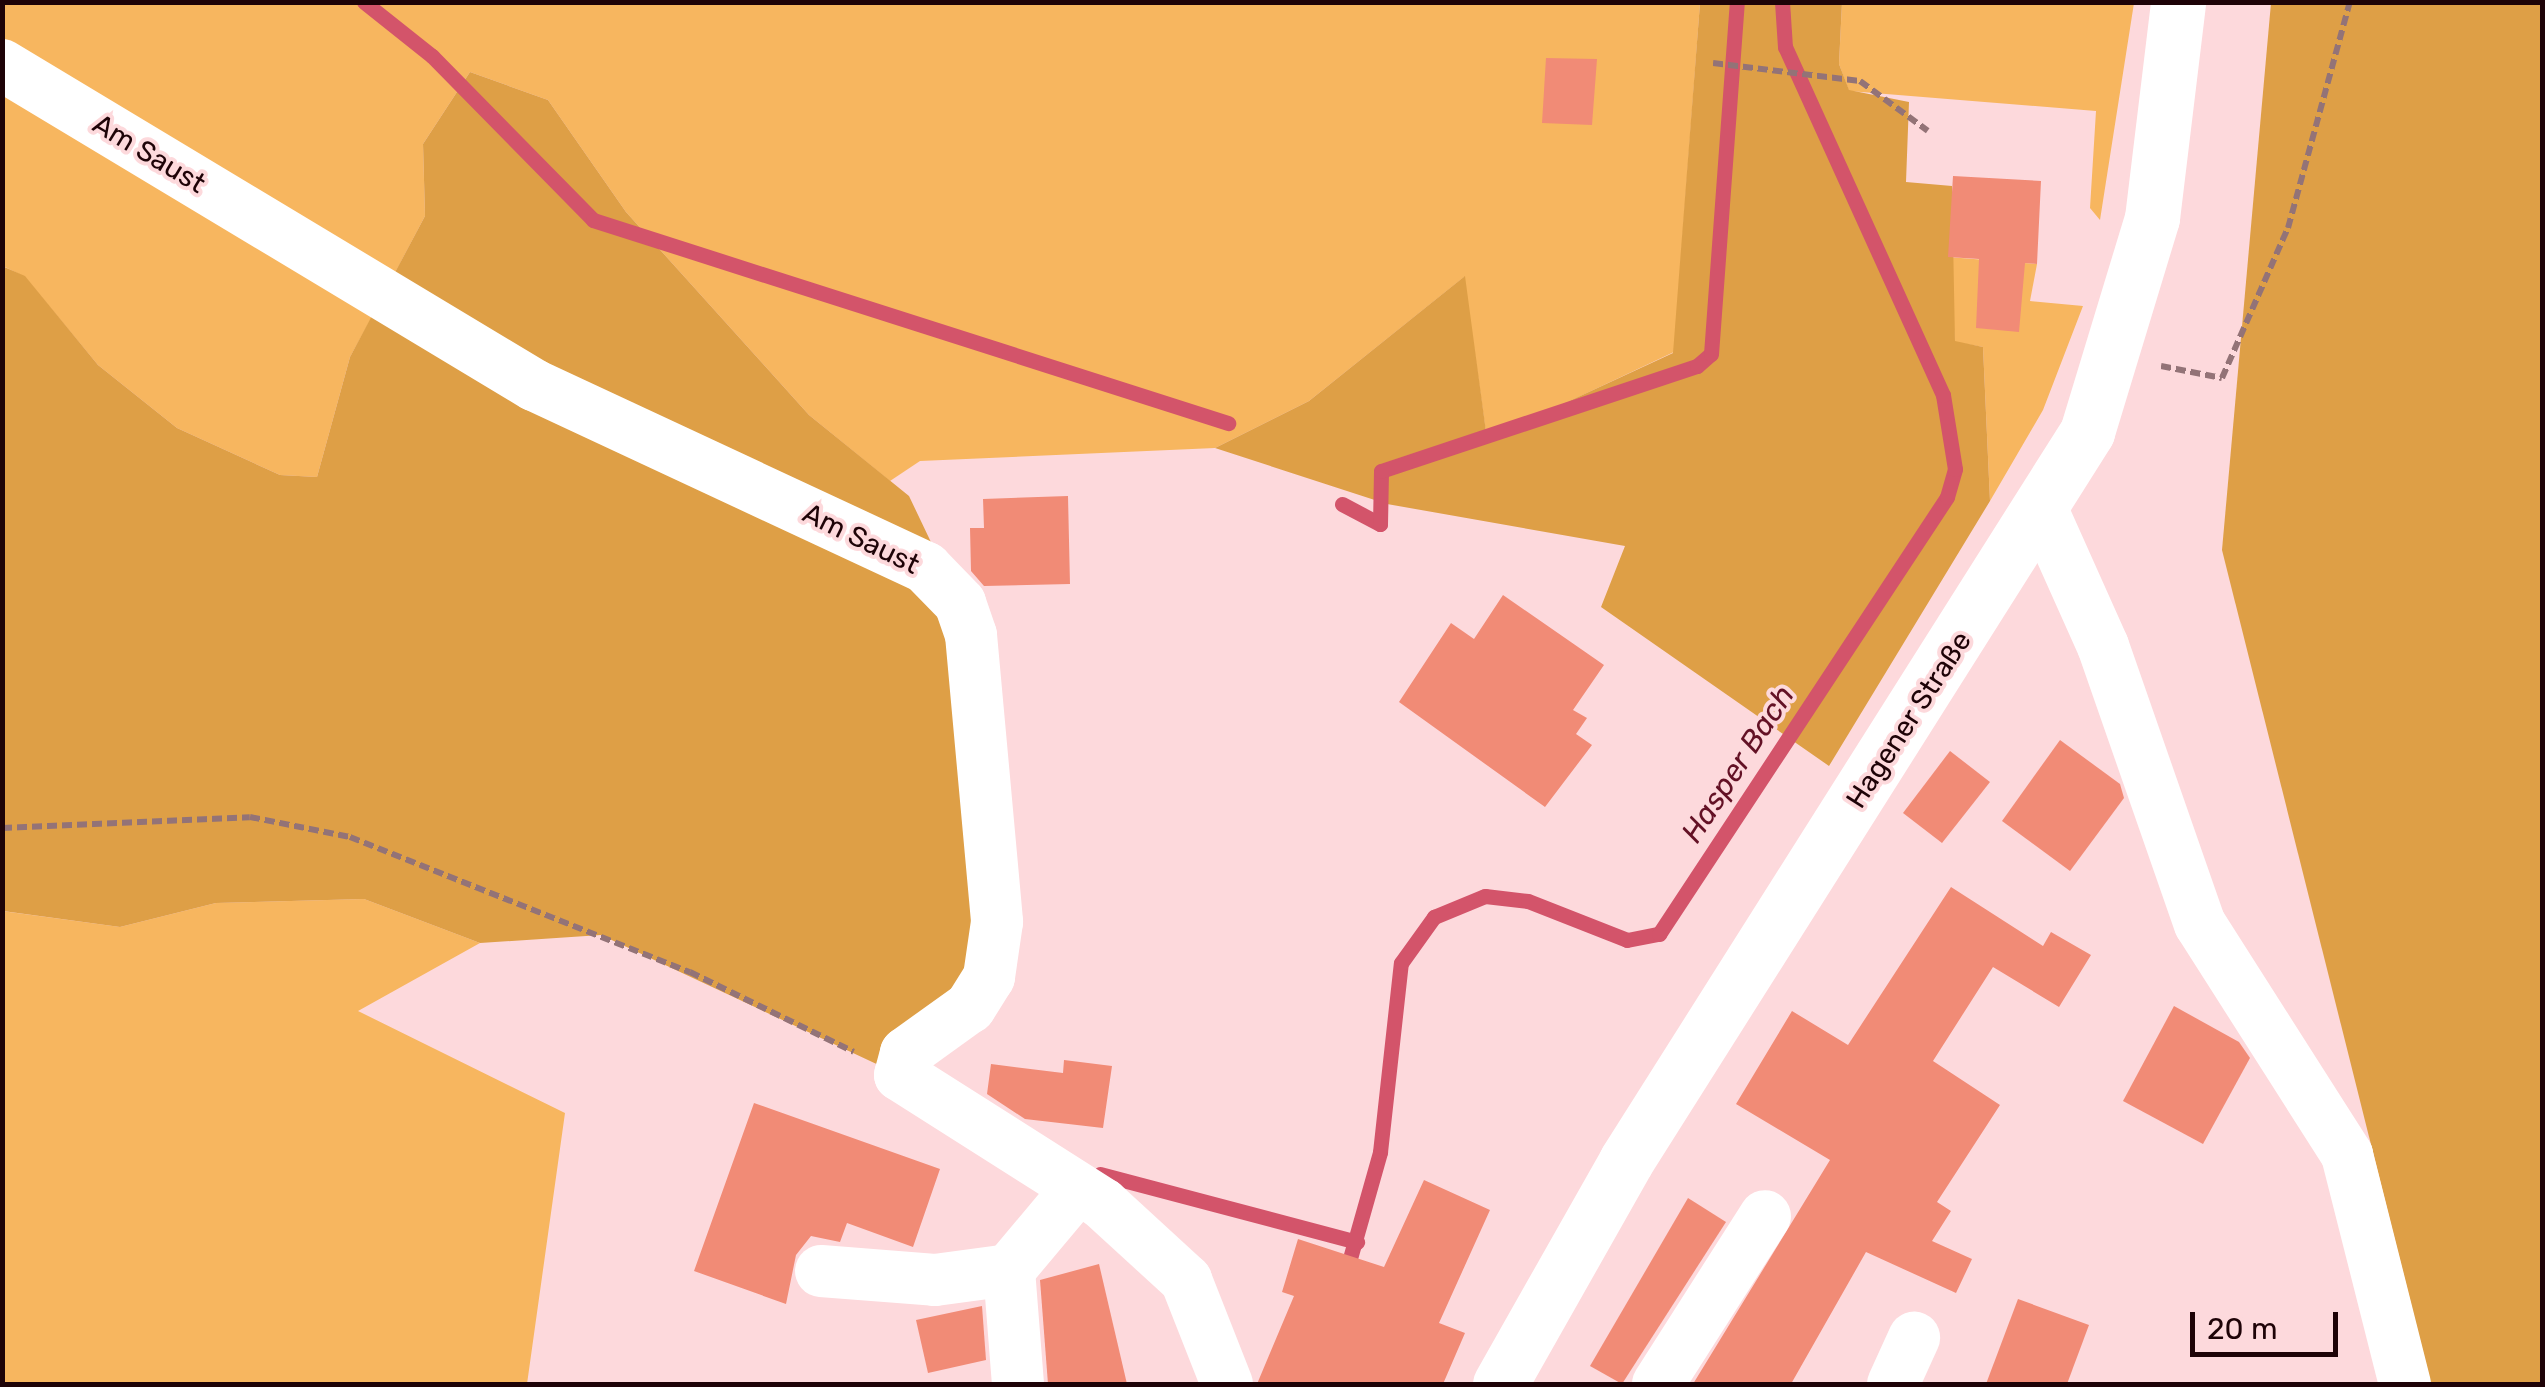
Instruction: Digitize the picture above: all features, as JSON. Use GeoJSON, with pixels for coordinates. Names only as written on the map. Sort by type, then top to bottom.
{"type":"FeatureCollection","features":[{"type":"Feature","properties":{"kind":"main road","name":"Hagener Straße"},"geometry":{"type":"LineString","coordinates":[[1500,1384],[1626,1161],[2043,512],[2116,356],[2152,218],[2178,2]]}},
{"type":"Feature","properties":{"kind":"street","name":"Am Saust"},"geometry":{"type":"LineString","coordinates":[[2,65],[534,386],[926,568],[960,604],[972,635],[997,922],[989,976],[970,1007],[906,1052],[900,1075]]}},
{"type":"Feature","properties":{"kind":"street"},"geometry":{"type":"LineString","coordinates":[[2043,512],[2103,646],[2200,924],[2346,1155],[2406,1384]]}},
{"type":"Feature","properties":{"kind":"street"},"geometry":{"type":"LineString","coordinates":[[900,1075],[1076,1189],[1186,1280],[1227,1384]]}},
{"type":"Feature","properties":{"kind":"street"},"geometry":{"type":"LineString","coordinates":[[821,1270],[935,1280],[1009,1270],[1076,1189]]}},
{"type":"Feature","properties":{"kind":"street"},"geometry":{"type":"LineString","coordinates":[[1658,1384],[1764,1216]]}},
{"type":"Feature","properties":{"kind":"street"},"geometry":{"type":"LineString","coordinates":[[1009,1270],[1018,1384]]}},
{"type":"Feature","properties":{"kind":"path"},"geometry":{"type":"LineString","coordinates":[[2116,356],[2222,378],[2288,228],[2350,2]]}},
{"type":"Feature","properties":{"kind":"path"},"geometry":{"type":"LineString","coordinates":[[1713,63],[1860,81],[1928,131]]}},
{"type":"Feature","properties":{"kind":"path"},"geometry":{"type":"LineString","coordinates":[[2,828],[250,817],[350,837],[690,972],[900,1075]]}},
{"type":"Feature","properties":{"kind":"shaded area"},"geometry":{"type":"Polygon","coordinates":[[[3,2],[1700,3],[1674,352],[1487,440],[1464,277],[1309,401],[1215,448],[920,461],[890,481],[809,415],[626,212],[548,100],[470,72],[423,144],[425,216],[388,286],[3,58],[3,2]]]}},
{"type":"Feature","properties":{"kind":"shaded area"},"geometry":{"type":"Polygon","coordinates":[[[1700,3],[1842,3],[1839,64],[1849,90],[1909,102],[1906,182],[1952,186],[1955,341],[1983,347],[1990,501],[1829,766],[1601,607],[1625,546],[1387,504],[1215,448],[1309,401],[1465,276],[1487,439],[1673,353],[1700,3]]]}},
{"type":"Feature","properties":{"kind":"shaded area"},"geometry":{"type":"Polygon","coordinates":[[[1842,3],[2134,3],[2100,220],[2090,208],[2096,111],[1849,91],[1839,64],[1842,3]]]}},
{"type":"Feature","properties":{"kind":"shaded area"},"geometry":{"type":"Polygon","coordinates":[[[2271,3],[2542,3],[2542,1384],[2431,1384],[2222,550],[2271,3]]]}},
{"type":"Feature","properties":{"kind":"shaded area"},"geometry":{"type":"Polygon","coordinates":[[[470,72],[548,100],[626,212],[809,415],[909,496],[960,603],[997,922],[900,1075],[601,935],[480,943],[364,899],[216,903],[120,927],[3,911],[2,266],[25,276],[98,365],[177,428],[280,475],[317,477],[350,357],[425,216],[423,144],[470,72]]]}},
{"type":"Feature","properties":{"kind":"shaded area"},"geometry":{"type":"Polygon","coordinates":[[[2,73],[384,295],[350,357],[317,477],[280,475],[177,428],[98,365],[25,277],[3,266],[2,73]]]}},
{"type":"Feature","properties":{"kind":"shaded area"},"geometry":{"type":"Polygon","coordinates":[[[1948,257],[2037,264],[2030,301],[2083,306],[2043,410],[1990,501],[1983,347],[1955,342],[1948,257]]]}},
{"type":"Feature","properties":{"kind":"shaded area"},"geometry":{"type":"Polygon","coordinates":[[[364,899],[480,943],[358,1011],[565,1113],[527,1384],[3,1384],[2,911],[120,927],[216,903],[364,899]]]}},
{"type":"Feature","properties":{"kind":"building"},"geometry":{"type":"Polygon","coordinates":[[[1546,58],[1597,59],[1592,125],[1542,123],[1546,58]]]}},
{"type":"Feature","properties":{"kind":"building"},"geometry":{"type":"Polygon","coordinates":[[[1953,176],[2041,181],[2037,264],[2025,263],[2019,332],[1976,328],[1979,259],[1948,257],[1953,176]]]}},
{"type":"Feature","properties":{"kind":"building"},"geometry":{"type":"Polygon","coordinates":[[[1068,496],[1070,584],[984,586],[971,571],[970,528],[984,528],[983,499],[1068,496]]]}},
{"type":"Feature","properties":{"kind":"building"},"geometry":{"type":"Polygon","coordinates":[[[1503,595],[1604,665],[1573,710],[1587,718],[1576,734],[1592,745],[1545,807],[1399,702],[1451,623],[1474,639],[1503,595]]]}},
{"type":"Feature","properties":{"kind":"building"},"geometry":{"type":"Polygon","coordinates":[[[2060,740],[2120,784],[2124,798],[2070,871],[2002,821],[2060,740]]]}},
{"type":"Feature","properties":{"kind":"building"},"geometry":{"type":"Polygon","coordinates":[[[1950,751],[1990,782],[1942,843],[1903,813],[1950,751]]]}},
{"type":"Feature","properties":{"kind":"building"},"geometry":{"type":"Polygon","coordinates":[[[1951,887],[2043,946],[2051,932],[2091,955],[2059,1007],[1993,967],[1933,1061],[2000,1105],[1937,1202],[1951,1211],[1932,1241],[1972,1259],[1956,1293],[1866,1252],[1791,1384],[1693,1384],[1830,1160],[1736,1104],[1792,1011],[1848,1045],[1951,887]]]}},
{"type":"Feature","properties":{"kind":"building"},"geometry":{"type":"Polygon","coordinates":[[[2174,1006],[2239,1042],[2250,1058],[2203,1144],[2123,1101],[2174,1006]]]}},
{"type":"Feature","properties":{"kind":"building"},"geometry":{"type":"Polygon","coordinates":[[[1064,1060],[1112,1066],[1103,1128],[1025,1119],[987,1094],[991,1064],[1063,1073],[1064,1060]]]}},
{"type":"Feature","properties":{"kind":"building"},"geometry":{"type":"Polygon","coordinates":[[[754,1103],[940,1169],[913,1247],[847,1223],[840,1242],[811,1236],[796,1255],[786,1304],[694,1271],[754,1103]]]}},
{"type":"Feature","properties":{"kind":"building"},"geometry":{"type":"Polygon","coordinates":[[[1424,1180],[1490,1210],[1439,1323],[1465,1333],[1443,1384],[1257,1384],[1294,1296],[1282,1292],[1298,1239],[1384,1267],[1424,1180]]]}},
{"type":"Feature","properties":{"kind":"building"},"geometry":{"type":"Polygon","coordinates":[[[1688,1198],[1726,1222],[1622,1384],[1590,1366],[1688,1198]]]}},
{"type":"Feature","properties":{"kind":"building"},"geometry":{"type":"Polygon","coordinates":[[[1099,1264],[1127,1384],[1048,1384],[1040,1280],[1099,1264]]]}},
{"type":"Feature","properties":{"kind":"building"},"geometry":{"type":"Polygon","coordinates":[[[2018,1299],[2089,1325],[2067,1384],[1986,1384],[2018,1299]]]}},
{"type":"Feature","properties":{"kind":"building"},"geometry":{"type":"Polygon","coordinates":[[[982,1306],[986,1360],[928,1373],[916,1320],[982,1306]]]}},
{"type":"Feature","properties":{"kind":"waterway"},"geometry":{"type":"LineString","coordinates":[[364,2],[432,56],[593,220],[1228,423]]}},
{"type":"Feature","properties":{"kind":"waterway"},"geometry":{"type":"LineString","coordinates":[[1342,504],[1380,524],[1381,471],[1697,366],[1711,354],[1737,2]]}},
{"type":"Feature","properties":{"kind":"waterway","name":"Hasper Bach"},"geometry":{"type":"LineString","coordinates":[[1345,1276],[1380,1152],[1401,963],[1434,917],[1485,896],[1528,901],[1627,940],[1659,934],[1947,497],[1955,469],[1943,395],[1785,47],[1782,2]]}},
{"type":"Feature","properties":{"kind":"waterway"},"geometry":{"type":"LineString","coordinates":[[1100,1174],[1357,1242]]}}]}
